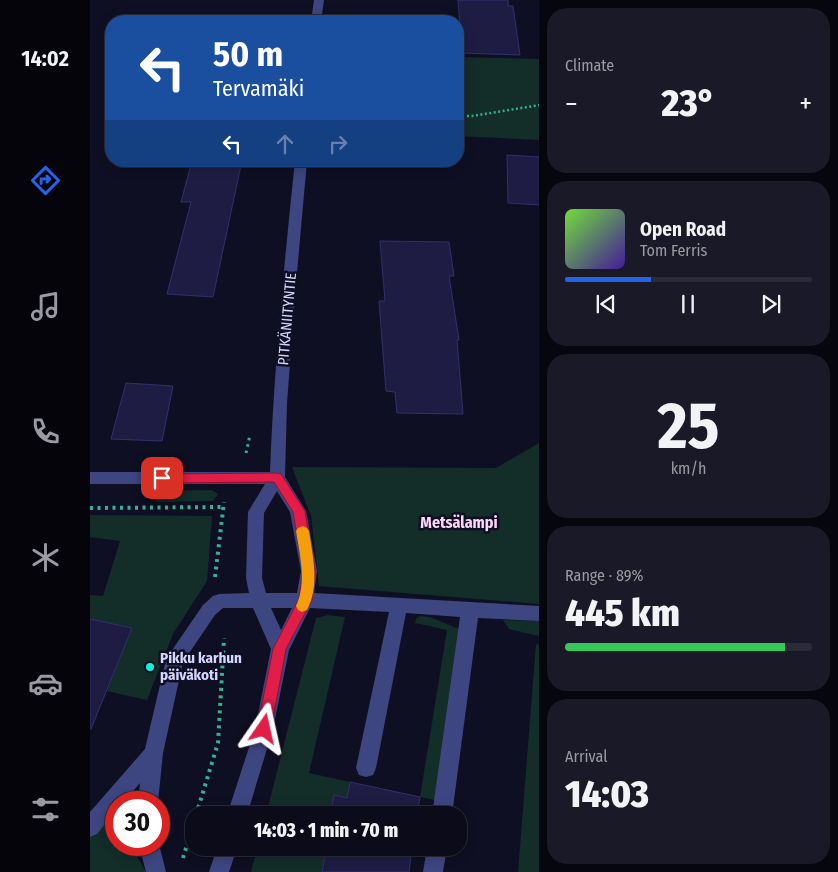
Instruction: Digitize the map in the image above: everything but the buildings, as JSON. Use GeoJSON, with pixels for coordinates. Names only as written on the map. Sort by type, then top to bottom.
{"type":"FeatureCollection","features":[{"type":"Feature","properties":{"kind":"street"},"geometry":{"type":"LineString","coordinates":[[317,15],[319,0]]}},
{"type":"Feature","properties":{"kind":"street","name":"PITKÄNIITYNTIE"},"geometry":{"type":"LineString","coordinates":[[280,649],[259,601],[254,578],[256,512],[277,478],[280,397],[301,167]]}},
{"type":"Feature","properties":{"kind":"street"},"geometry":{"type":"LineString","coordinates":[[90,478],[277,478],[298,511],[309,571],[305,600],[280,649],[264,729],[240,806]]}},
{"type":"Feature","properties":{"kind":"street"},"geometry":{"type":"LineString","coordinates":[[149,791],[153,753],[175,659],[209,610],[220,601],[305,600],[539,614]]}},
{"type":"Feature","properties":{"kind":"street"},"geometry":{"type":"LineString","coordinates":[[366,768],[399,606]]}},
{"type":"Feature","properties":{"kind":"street"},"geometry":{"type":"LineString","coordinates":[[443,806],[470,610]]}},
{"type":"Feature","properties":{"kind":"street"},"geometry":{"type":"LineString","coordinates":[[90,827],[153,753]]}},
{"type":"Feature","properties":{"kind":"street"},"geometry":{"type":"LineString","coordinates":[[152,856],[156,872]]}},
{"type":"Feature","properties":{"kind":"street"},"geometry":{"type":"LineString","coordinates":[[219,872],[224,856]]}},
{"type":"Feature","properties":{"kind":"street"},"geometry":{"type":"LineString","coordinates":[[433,872],[436,856]]}},
{"type":"Feature","properties":{"kind":"path"},"geometry":{"type":"LineString","coordinates":[[464,116],[539,105]]}},
{"type":"Feature","properties":{"kind":"path"},"geometry":{"type":"LineString","coordinates":[[90,508],[222,507]]}},
{"type":"Feature","properties":{"kind":"path"},"geometry":{"type":"LineString","coordinates":[[181,864],[185,851]]}},
{"type":"Feature","properties":{"kind":"green space"},"geometry":{"type":"Polygon","coordinates":[[[464,57],[539,59],[539,140],[464,136],[464,57]]]}},
{"type":"Feature","properties":{"kind":"green space"},"geometry":{"type":"Polygon","coordinates":[[[539,443],[539,604],[319,586],[311,516],[292,467],[496,468],[539,443]]]}},
{"type":"Feature","properties":{"kind":"green space"},"geometry":{"type":"Polygon","coordinates":[[[212,490],[218,494],[213,501],[156,502],[158,491],[212,490]]]}},
{"type":"Feature","properties":{"kind":"green space"},"geometry":{"type":"Polygon","coordinates":[[[90,515],[212,516],[207,581],[173,634],[147,700],[107,691],[132,628],[90,619],[90,595],[103,596],[120,541],[90,537],[90,515]]]}},
{"type":"Feature","properties":{"kind":"green space"},"geometry":{"type":"Polygon","coordinates":[[[328,615],[345,617],[309,773],[350,782],[347,798],[334,795],[332,806],[268,806],[316,618],[328,615]]]}},
{"type":"Feature","properties":{"kind":"green space"},"geometry":{"type":"Polygon","coordinates":[[[420,616],[430,617],[459,629],[435,800],[420,797],[447,630],[415,623],[416,619],[420,616]]]}},
{"type":"Feature","properties":{"kind":"green space"},"geometry":{"type":"Polygon","coordinates":[[[503,620],[539,621],[539,636],[509,629],[503,620]]]}},
{"type":"Feature","properties":{"kind":"green space"},"geometry":{"type":"Polygon","coordinates":[[[536,644],[539,645],[539,872],[518,872],[536,644]]]}},
{"type":"Feature","properties":{"kind":"green space"},"geometry":{"type":"Polygon","coordinates":[[[105,823],[105,856],[137,856],[146,872],[90,872],[90,837],[105,823]]]}},
{"type":"Feature","properties":{"kind":"green space"},"geometry":{"type":"Polygon","coordinates":[[[255,856],[339,856],[327,872],[251,872],[255,856]]]}},
{"type":"Feature","properties":{"kind":"slow traffic"},"geometry":{"type":"LineString","coordinates":[[302,606],[305,600],[309,571],[303,531]]}},
{"type":"Feature","properties":{"kind":"place","name":"Pikku karhun päiväkoti"},"geometry":{"type":"Point","coordinates":[150,667]}},
{"type":"Feature","properties":{"kind":"district","name":"Metsälampi"},"geometry":{"type":"Point","coordinates":[459,522]}},
{"type":"Feature","properties":{"kind":"route"},"geometry":{"type":"LineString","coordinates":[[162,478],[277,478],[298,511],[309,571],[305,600],[280,649],[264,729]]}}]}
